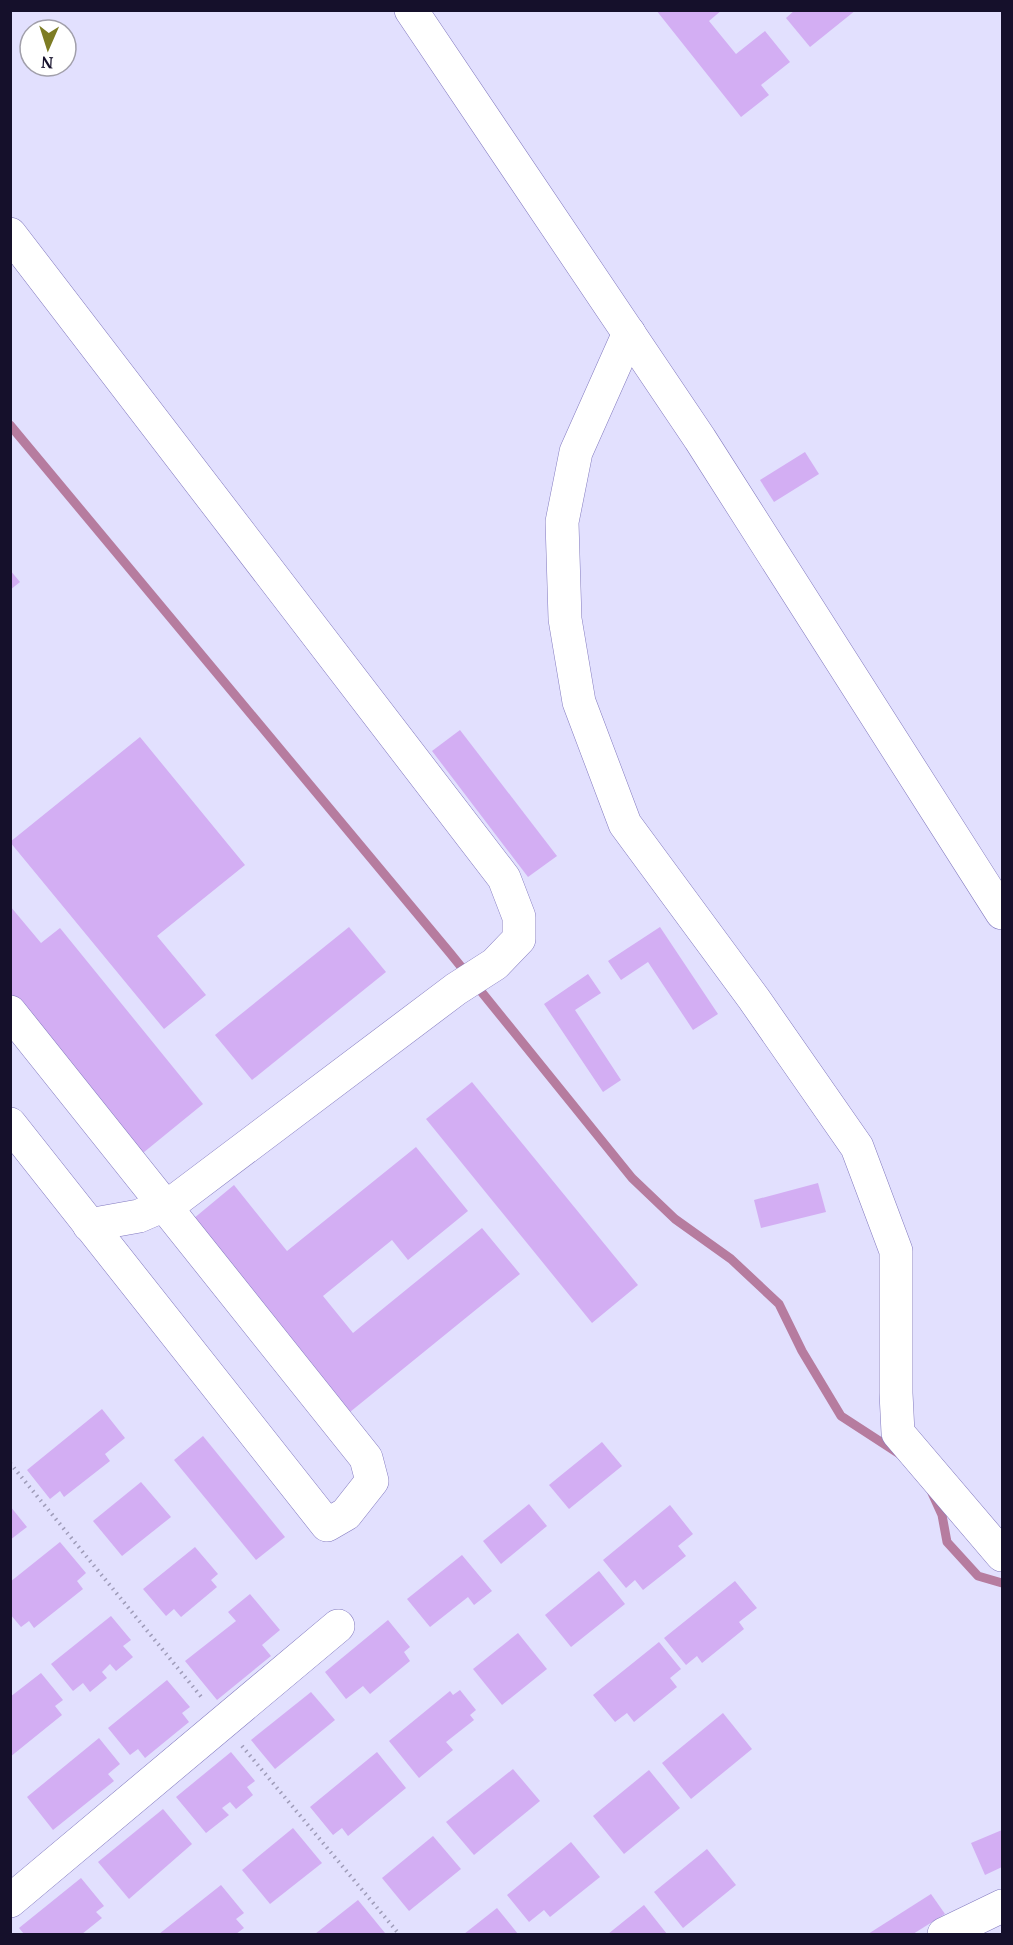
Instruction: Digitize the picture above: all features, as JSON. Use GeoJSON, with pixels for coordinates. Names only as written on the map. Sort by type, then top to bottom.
{"type":"FeatureCollection","features":[{"type":"Feature","properties":{"kind":"street"},"geometry":{"type":"LineString","coordinates":[[411,10],[700,439],[1002,913]]}},
{"type":"Feature","properties":{"kind":"street"},"geometry":{"type":"LineString","coordinates":[[10,234],[504,879],[519,917],[519,939],[495,964],[456,990],[176,1200],[139,1216],[89,1225]]}},
{"type":"Feature","properties":{"kind":"street"},"geometry":{"type":"LineString","coordinates":[[629,333],[576,452],[562,522],[565,619],[579,702],[625,824],[754,999],[857,1147],[896,1251],[898,1433],[1002,1555]]}},
{"type":"Feature","properties":{"kind":"street"},"geometry":{"type":"LineString","coordinates":[[10,1012],[366,1458],[372,1481],[346,1514],[327,1525],[10,1124]]}},
{"type":"Feature","properties":{"kind":"street"},"geometry":{"type":"LineString","coordinates":[[10,1901],[338,1626]]}},
{"type":"Feature","properties":{"kind":"street"},"geometry":{"type":"LineString","coordinates":[[944,1935],[1002,1906]]}},
{"type":"Feature","properties":{"kind":"building"},"geometry":{"type":"Polygon","coordinates":[[[656,10],[722,10],[709,21],[736,54],[765,31],[790,62],[761,85],[769,95],[741,117],[656,10]]]}},
{"type":"Feature","properties":{"kind":"building"},"geometry":{"type":"Polygon","coordinates":[[[795,10],[856,10],[810,47],[786,18],[795,10]]]}},
{"type":"Feature","properties":{"kind":"building"},"geometry":{"type":"Polygon","coordinates":[[[805,452],[819,474],[774,502],[760,480],[805,452]]]}},
{"type":"Feature","properties":{"kind":"building"},"geometry":{"type":"Polygon","coordinates":[[[10,570],[20,582],[10,590],[10,570]]]}},
{"type":"Feature","properties":{"kind":"building"},"geometry":{"type":"Polygon","coordinates":[[[460,730],[557,856],[528,877],[432,751],[460,730]]]}},
{"type":"Feature","properties":{"kind":"building"},"geometry":{"type":"Polygon","coordinates":[[[140,737],[245,865],[157,936],[206,995],[164,1029],[10,842],[140,737]]]}},
{"type":"Feature","properties":{"kind":"building"},"geometry":{"type":"Polygon","coordinates":[[[10,906],[41,943],[60,928],[203,1104],[138,1157],[10,1000],[10,906]]]}},
{"type":"Feature","properties":{"kind":"building"},"geometry":{"type":"Polygon","coordinates":[[[349,927],[386,972],[252,1080],[215,1035],[349,927]]]}},
{"type":"Feature","properties":{"kind":"building"},"geometry":{"type":"Polygon","coordinates":[[[660,927],[718,1014],[693,1030],[648,962],[621,980],[608,961],[660,927]]]}},
{"type":"Feature","properties":{"kind":"building"},"geometry":{"type":"Polygon","coordinates":[[[588,974],[601,993],[575,1010],[621,1080],[603,1092],[544,1004],[588,974]]]}},
{"type":"Feature","properties":{"kind":"building"},"geometry":{"type":"Polygon","coordinates":[[[472,1082],[638,1285],[592,1323],[426,1119],[472,1082]]]}},
{"type":"Feature","properties":{"kind":"building"},"geometry":{"type":"Polygon","coordinates":[[[416,1147],[468,1211],[408,1260],[392,1240],[323,1296],[353,1333],[482,1228],[520,1274],[350,1412],[193,1219],[234,1185],[287,1251],[416,1147]]]}},
{"type":"Feature","properties":{"kind":"building"},"geometry":{"type":"Polygon","coordinates":[[[818,1183],[826,1212],[761,1228],[754,1200],[818,1183]]]}},
{"type":"Feature","properties":{"kind":"building"},"geometry":{"type":"Polygon","coordinates":[[[102,1409],[125,1438],[105,1454],[110,1461],[64,1497],[60,1491],[50,1499],[27,1470],[102,1409]]]}},
{"type":"Feature","properties":{"kind":"building"},"geometry":{"type":"Polygon","coordinates":[[[203,1436],[285,1537],[256,1560],[174,1460],[203,1436]]]}},
{"type":"Feature","properties":{"kind":"building"},"geometry":{"type":"Polygon","coordinates":[[[602,1442],[622,1466],[569,1509],[549,1485],[602,1442]]]}},
{"type":"Feature","properties":{"kind":"building"},"geometry":{"type":"Polygon","coordinates":[[[141,1482],[171,1517],[122,1556],[93,1521],[141,1482]]]}},
{"type":"Feature","properties":{"kind":"building"},"geometry":{"type":"Polygon","coordinates":[[[529,1504],[547,1526],[501,1564],[483,1541],[529,1504]]]}},
{"type":"Feature","properties":{"kind":"building"},"geometry":{"type":"Polygon","coordinates":[[[670,1505],[693,1534],[678,1546],[686,1556],[643,1590],[635,1580],[626,1588],[603,1560],[670,1505]]]}},
{"type":"Feature","properties":{"kind":"building"},"geometry":{"type":"Polygon","coordinates":[[[10,1506],[27,1527],[10,1540],[10,1506]]]}},
{"type":"Feature","properties":{"kind":"building"},"geometry":{"type":"Polygon","coordinates":[[[60,1542],[86,1573],[77,1581],[83,1589],[34,1628],[29,1621],[21,1627],[10,1614],[10,1582],[60,1542]]]}},
{"type":"Feature","properties":{"kind":"building"},"geometry":{"type":"Polygon","coordinates":[[[195,1547],[218,1574],[211,1580],[217,1587],[181,1617],[174,1609],[166,1616],[143,1589],[195,1547]]]}},
{"type":"Feature","properties":{"kind":"building"},"geometry":{"type":"Polygon","coordinates":[[[462,1555],[492,1591],[474,1605],[468,1597],[430,1627],[407,1599],[462,1555]]]}},
{"type":"Feature","properties":{"kind":"building"},"geometry":{"type":"Polygon","coordinates":[[[599,1571],[625,1604],[571,1647],[545,1615],[599,1571]]]}},
{"type":"Feature","properties":{"kind":"building"},"geometry":{"type":"Polygon","coordinates":[[[735,1581],[757,1608],[739,1622],[744,1629],[702,1663],[697,1656],[686,1665],[664,1638],[735,1581]]]}},
{"type":"Feature","properties":{"kind":"building"},"geometry":{"type":"Polygon","coordinates":[[[250,1594],[280,1630],[262,1645],[271,1656],[217,1700],[185,1661],[236,1621],[228,1612],[250,1594]]]}},
{"type":"Feature","properties":{"kind":"building"},"geometry":{"type":"Polygon","coordinates":[[[111,1616],[131,1640],[123,1646],[133,1657],[116,1671],[110,1664],[102,1672],[107,1678],[90,1692],[83,1683],[73,1691],[51,1664],[111,1616]]]}},
{"type":"Feature","properties":{"kind":"building"},"geometry":{"type":"Polygon","coordinates":[[[388,1620],[410,1647],[404,1652],[410,1661],[370,1694],[363,1686],[346,1699],[325,1672],[388,1620]]]}},
{"type":"Feature","properties":{"kind":"building"},"geometry":{"type":"Polygon","coordinates":[[[518,1633],[547,1669],[502,1705],[473,1669],[518,1633]]]}},
{"type":"Feature","properties":{"kind":"building"},"geometry":{"type":"Polygon","coordinates":[[[659,1642],[681,1669],[670,1678],[677,1687],[634,1722],[627,1713],[615,1722],[593,1695],[659,1642]]]}},
{"type":"Feature","properties":{"kind":"building"},"geometry":{"type":"Polygon","coordinates":[[[41,1673],[63,1700],[55,1706],[62,1715],[10,1757],[10,1697],[41,1673]]]}},
{"type":"Feature","properties":{"kind":"building"},"geometry":{"type":"Polygon","coordinates":[[[167,1680],[190,1707],[182,1713],[189,1722],[145,1758],[138,1749],[130,1755],[108,1728],[167,1680]]]}},
{"type":"Feature","properties":{"kind":"building"},"geometry":{"type":"Polygon","coordinates":[[[460,1690],[476,1710],[470,1715],[474,1720],[446,1742],[453,1750],[419,1778],[389,1741],[450,1691],[453,1695],[460,1690]]]}},
{"type":"Feature","properties":{"kind":"building"},"geometry":{"type":"Polygon","coordinates":[[[311,1692],[335,1720],[275,1769],[251,1740],[311,1692]]]}},
{"type":"Feature","properties":{"kind":"building"},"geometry":{"type":"Polygon","coordinates":[[[723,1713],[752,1749],[691,1799],[662,1763],[723,1713]]]}},
{"type":"Feature","properties":{"kind":"building"},"geometry":{"type":"Polygon","coordinates":[[[99,1738],[120,1764],[108,1774],[114,1781],[53,1830],[27,1797],[99,1738]]]}},
{"type":"Feature","properties":{"kind":"building"},"geometry":{"type":"Polygon","coordinates":[[[231,1752],[255,1781],[247,1787],[253,1795],[236,1809],[230,1802],[222,1808],[229,1815],[206,1833],[176,1797],[231,1752]]]}},
{"type":"Feature","properties":{"kind":"building"},"geometry":{"type":"Polygon","coordinates":[[[377,1752],[406,1788],[348,1836],[342,1828],[333,1835],[310,1807],[377,1752]]]}},
{"type":"Feature","properties":{"kind":"building"},"geometry":{"type":"Polygon","coordinates":[[[513,1769],[540,1801],[474,1855],[446,1822],[513,1769]]]}},
{"type":"Feature","properties":{"kind":"building"},"geometry":{"type":"Polygon","coordinates":[[[649,1770],[680,1808],[624,1854],[593,1816],[649,1770]]]}},
{"type":"Feature","properties":{"kind":"building"},"geometry":{"type":"Polygon","coordinates":[[[163,1809],[192,1844],[129,1899],[98,1862],[163,1809]]]}},
{"type":"Feature","properties":{"kind":"building"},"geometry":{"type":"Polygon","coordinates":[[[293,1828],[322,1863],[270,1904],[242,1870],[293,1828]]]}},
{"type":"Feature","properties":{"kind":"building"},"geometry":{"type":"Polygon","coordinates":[[[1002,1830],[1002,1867],[985,1875],[971,1843],[1002,1830]]]}},
{"type":"Feature","properties":{"kind":"building"},"geometry":{"type":"Polygon","coordinates":[[[433,1836],[461,1869],[409,1911],[382,1878],[433,1836]]]}},
{"type":"Feature","properties":{"kind":"building"},"geometry":{"type":"Polygon","coordinates":[[[571,1842],[600,1877],[550,1917],[544,1910],[529,1922],[507,1895],[571,1842]]]}},
{"type":"Feature","properties":{"kind":"building"},"geometry":{"type":"Polygon","coordinates":[[[707,1849],[736,1885],[683,1928],[654,1892],[707,1849]]]}},
{"type":"Feature","properties":{"kind":"building"},"geometry":{"type":"Polygon","coordinates":[[[81,1878],[104,1906],[96,1912],[102,1918],[82,1934],[24,1934],[19,1928],[81,1878]]]}},
{"type":"Feature","properties":{"kind":"building"},"geometry":{"type":"Polygon","coordinates":[[[221,1885],[244,1913],[236,1919],[244,1928],[236,1934],[159,1934],[221,1885]]]}},
{"type":"Feature","properties":{"kind":"building"},"geometry":{"type":"Polygon","coordinates":[[[931,1894],[945,1914],[913,1934],[868,1934],[931,1894]]]}},
{"type":"Feature","properties":{"kind":"building"},"geometry":{"type":"Polygon","coordinates":[[[358,1900],[385,1933],[315,1934],[358,1900]]]}},
{"type":"Feature","properties":{"kind":"building"},"geometry":{"type":"Polygon","coordinates":[[[644,1905],[667,1934],[608,1934],[644,1905]]]}},
{"type":"Feature","properties":{"kind":"building"},"geometry":{"type":"Polygon","coordinates":[[[497,1908],[518,1934],[464,1934],[497,1908]]]}},
{"type":"Feature","properties":{"kind":"waterway"},"geometry":{"type":"LineString","coordinates":[[10,425],[450,953],[632,1178],[675,1219],[731,1259],[779,1304],[802,1351],[841,1416],[901,1455]]}},
{"type":"Feature","properties":{"kind":"waterway"},"geometry":{"type":"LineString","coordinates":[[932,1493],[942,1515],[947,1542],[978,1576],[1002,1583]]}}]}
